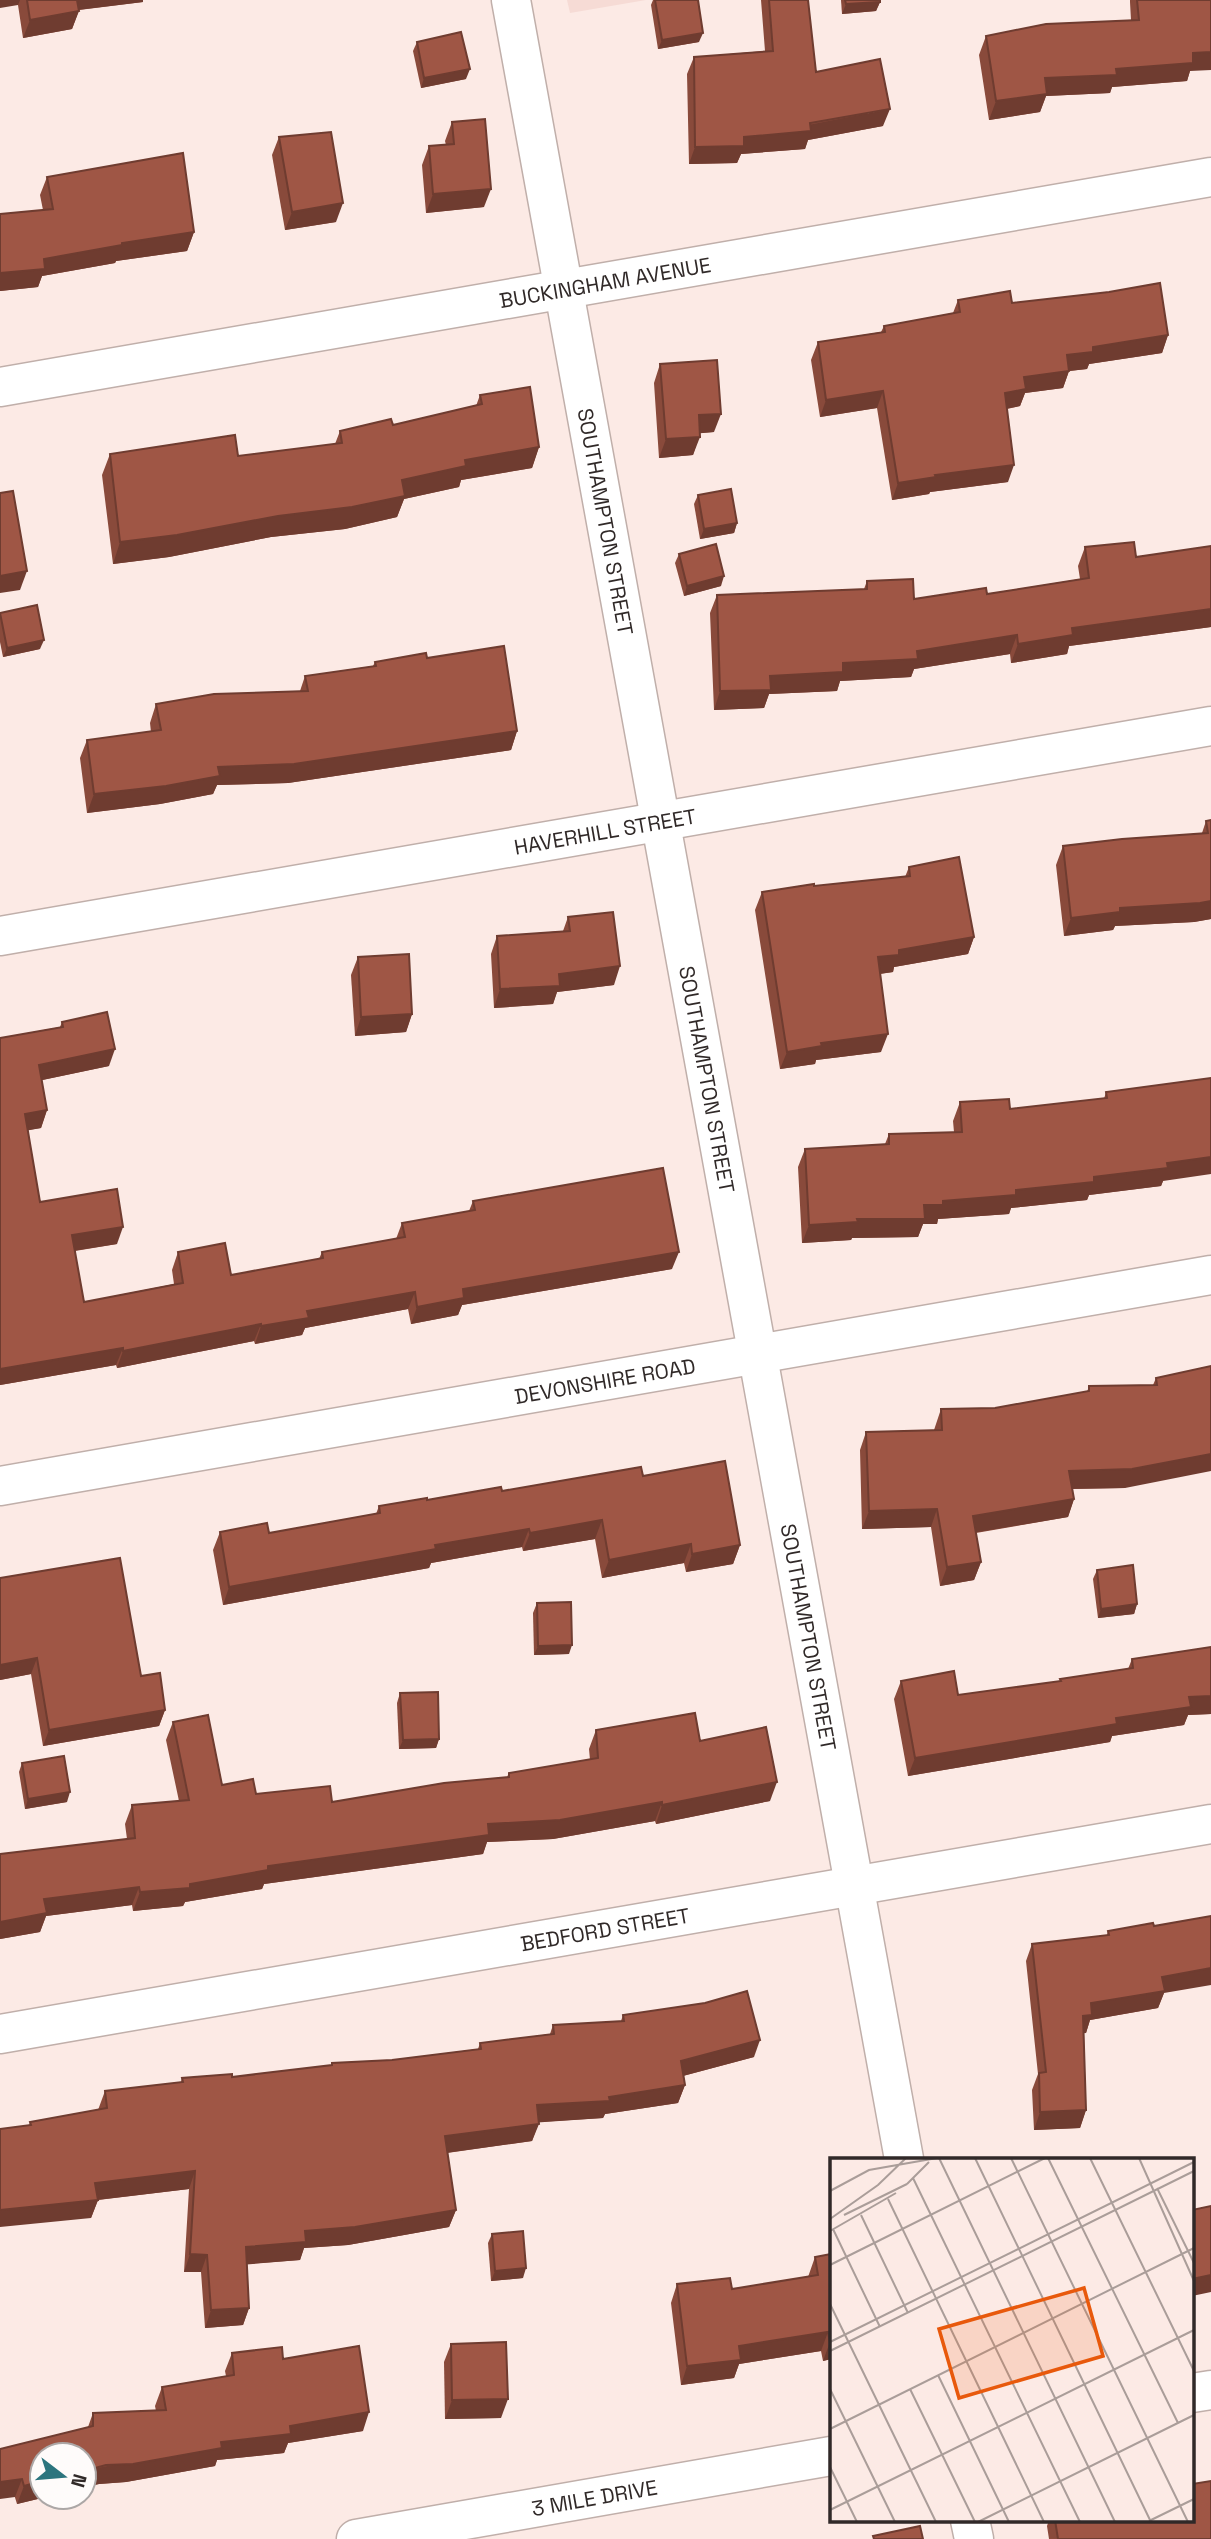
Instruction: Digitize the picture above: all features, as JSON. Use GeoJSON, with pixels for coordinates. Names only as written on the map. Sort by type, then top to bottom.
{"type":"FeatureCollection","features":[{"type":"Feature","properties":{"kind":"street","name":"SOUTHAMPTON STREET"},"geometry":{"type":"LineString","coordinates":[[511,0],[904,2158]]}},
{"type":"Feature","properties":{"kind":"street","name":"BUCKINGHAM AVENUE"},"geometry":{"type":"LineString","coordinates":[[0,387],[1211,177]]}},
{"type":"Feature","properties":{"kind":"street","name":"HAVERHILL STREET"},"geometry":{"type":"LineString","coordinates":[[0,936],[1211,726]]}},
{"type":"Feature","properties":{"kind":"street","name":"DEVONSHIRE ROAD"},"geometry":{"type":"LineString","coordinates":[[0,1486],[1211,1275]]}},
{"type":"Feature","properties":{"kind":"street","name":"BEDFORD STREET"},"geometry":{"type":"LineString","coordinates":[[0,2034],[1211,1824]]}},
{"type":"Feature","properties":{"kind":"street","name":"3 MILE DRIVE"},"geometry":{"type":"LineString","coordinates":[[356,2539],[830,2456]]}},
{"type":"Feature","properties":{"kind":"shaded area"},"geometry":{"type":"Polygon","coordinates":[[[567,0],[646,0],[570,13],[567,0]]]}},
{"type":"Feature","properties":{"kind":"building"},"geometry":{"type":"Polygon","coordinates":[[[27,0],[77,0],[79,11],[30,20],[27,0]]]}},
{"type":"Feature","properties":{"kind":"building"},"geometry":{"type":"Polygon","coordinates":[[[655,0],[698,0],[703,33],[662,40],[655,0]]]}},
{"type":"Feature","properties":{"kind":"building"},"geometry":{"type":"Polygon","coordinates":[[[769,0],[808,0],[816,72],[880,59],[890,109],[810,123],[811,131],[744,137],[744,146],[695,147],[694,57],[773,51],[769,0]]]}},
{"type":"Feature","properties":{"kind":"building"},"geometry":{"type":"Polygon","coordinates":[[[845,0],[880,0],[880,2],[846,4],[845,0]]]}},
{"type":"Feature","properties":{"kind":"building"},"geometry":{"type":"Polygon","coordinates":[[[1137,0],[1211,0],[1211,52],[1193,53],[1193,63],[1116,69],[1117,75],[1045,78],[1047,94],[996,101],[986,36],[1046,24],[1139,20],[1137,0]]]}},
{"type":"Feature","properties":{"kind":"building"},"geometry":{"type":"Polygon","coordinates":[[[461,32],[470,69],[424,78],[417,42],[461,32]]]}},
{"type":"Feature","properties":{"kind":"building"},"geometry":{"type":"Polygon","coordinates":[[[485,119],[491,189],[433,194],[429,146],[454,144],[452,122],[485,119]]]}},
{"type":"Feature","properties":{"kind":"building"},"geometry":{"type":"Polygon","coordinates":[[[331,132],[343,203],[292,212],[279,137],[331,132]]]}},
{"type":"Feature","properties":{"kind":"building"},"geometry":{"type":"Polygon","coordinates":[[[183,153],[194,232],[44,259],[45,269],[0,273],[0,214],[53,209],[47,177],[183,153]]]}},
{"type":"Feature","properties":{"kind":"building"},"geometry":{"type":"Polygon","coordinates":[[[1160,283],[1168,335],[1093,347],[1093,352],[1067,355],[1069,371],[1024,377],[1026,389],[1005,393],[1014,465],[935,475],[936,477],[898,483],[883,391],[826,400],[818,342],[885,332],[884,326],[960,312],[958,300],[1010,291],[1012,303],[1160,283]]]}},
{"type":"Feature","properties":{"kind":"building"},"geometry":{"type":"Polygon","coordinates":[[[717,360],[721,414],[699,415],[700,437],[666,439],[660,364],[717,360]]]}},
{"type":"Feature","properties":{"kind":"building"},"geometry":{"type":"Polygon","coordinates":[[[530,387],[539,447],[465,460],[466,466],[402,480],[405,496],[352,507],[278,516],[177,535],[120,542],[110,454],[235,435],[238,456],[342,443],[340,431],[391,419],[393,425],[482,404],[480,395],[530,387]]]}},
{"type":"Feature","properties":{"kind":"building"},"geometry":{"type":"Polygon","coordinates":[[[731,489],[737,523],[704,529],[698,495],[731,489]]]}},
{"type":"Feature","properties":{"kind":"building"},"geometry":{"type":"Polygon","coordinates":[[[13,491],[27,571],[0,576],[0,493],[13,491]]]}},
{"type":"Feature","properties":{"kind":"building"},"geometry":{"type":"Polygon","coordinates":[[[1134,542],[1136,557],[1211,546],[1211,609],[1072,628],[1073,635],[1018,644],[1017,635],[917,651],[918,659],[843,663],[843,672],[770,676],[771,690],[720,691],[717,595],[867,589],[867,581],[913,579],[914,599],[986,588],[987,594],[1089,578],[1085,547],[1134,542]]]}},
{"type":"Feature","properties":{"kind":"building"},"geometry":{"type":"Polygon","coordinates":[[[716,544],[724,576],[687,586],[679,554],[716,544]]]}},
{"type":"Feature","properties":{"kind":"building"},"geometry":{"type":"Polygon","coordinates":[[[37,605],[44,640],[7,648],[0,613],[37,605]]]}},
{"type":"Feature","properties":{"kind":"building"},"geometry":{"type":"Polygon","coordinates":[[[504,646],[517,731],[294,764],[218,767],[220,776],[166,786],[94,794],[87,740],[161,730],[156,704],[214,694],[308,691],[305,676],[376,666],[375,662],[426,653],[427,658],[504,646]]]}},
{"type":"Feature","properties":{"kind":"building"},"geometry":{"type":"Polygon","coordinates":[[[1211,820],[1211,901],[1120,908],[1120,912],[1071,918],[1063,846],[1208,833],[1206,821],[1211,820]]]}},
{"type":"Feature","properties":{"kind":"building"},"geometry":{"type":"Polygon","coordinates":[[[959,857],[974,937],[899,950],[899,955],[878,957],[888,1034],[821,1043],[822,1046],[787,1052],[762,892],[814,884],[910,876],[909,867],[959,857]]]}},
{"type":"Feature","properties":{"kind":"building"},"geometry":{"type":"Polygon","coordinates":[[[613,912],[620,966],[559,974],[560,986],[500,989],[497,936],[570,931],[568,917],[613,912]]]}},
{"type":"Feature","properties":{"kind":"building"},"geometry":{"type":"Polygon","coordinates":[[[409,954],[412,1014],[361,1017],[358,957],[409,954]]]}},
{"type":"Feature","properties":{"kind":"building"},"geometry":{"type":"Polygon","coordinates":[[[107,1012],[115,1049],[39,1065],[47,1110],[25,1114],[40,1202],[117,1189],[123,1227],[72,1235],[84,1302],[183,1283],[178,1252],[225,1243],[231,1275],[323,1258],[322,1252],[405,1237],[402,1223],[475,1210],[473,1201],[663,1168],[679,1252],[463,1289],[464,1298],[417,1307],[415,1292],[307,1311],[309,1318],[261,1324],[123,1351],[123,1348],[0,1369],[0,1038],[63,1027],[62,1022],[107,1012]]]}},
{"type":"Feature","properties":{"kind":"building"},"geometry":{"type":"Polygon","coordinates":[[[1211,1078],[1211,1157],[1167,1163],[1168,1168],[1094,1177],[1094,1182],[1016,1190],[1016,1195],[943,1201],[943,1205],[924,1205],[925,1219],[857,1219],[858,1222],[809,1225],[805,1149],[889,1144],[889,1134],[962,1132],[960,1102],[1009,1099],[1010,1109],[1107,1098],[1106,1092],[1211,1078]]]}},
{"type":"Feature","properties":{"kind":"building"},"geometry":{"type":"Polygon","coordinates":[[[1211,1366],[1211,1454],[1132,1469],[1069,1471],[1074,1499],[973,1516],[981,1562],[947,1567],[937,1509],[869,1511],[866,1432],[942,1430],[941,1409],[995,1408],[1089,1391],[1089,1386],[1157,1385],[1156,1378],[1211,1366]]]}},
{"type":"Feature","properties":{"kind":"building"},"geometry":{"type":"Polygon","coordinates":[[[725,1461],[740,1545],[692,1554],[691,1544],[609,1560],[602,1520],[530,1533],[529,1529],[435,1545],[436,1549],[229,1587],[220,1532],[267,1523],[269,1533],[380,1513],[379,1506],[427,1498],[501,1487],[502,1491],[641,1467],[643,1476],[725,1461]]]}},
{"type":"Feature","properties":{"kind":"building"},"geometry":{"type":"Polygon","coordinates":[[[120,1558],[141,1676],[160,1673],[165,1710],[49,1730],[37,1658],[0,1665],[0,1578],[120,1558]]]}},
{"type":"Feature","properties":{"kind":"building"},"geometry":{"type":"Polygon","coordinates":[[[1133,1565],[1137,1604],[1101,1609],[1097,1570],[1133,1565]]]}},
{"type":"Feature","properties":{"kind":"building"},"geometry":{"type":"Polygon","coordinates":[[[571,1602],[572,1645],[538,1646],[537,1603],[571,1602]]]}},
{"type":"Feature","properties":{"kind":"building"},"geometry":{"type":"Polygon","coordinates":[[[1211,1647],[1211,1696],[1189,1697],[1191,1707],[1116,1718],[1117,1724],[915,1758],[901,1681],[954,1671],[958,1695],[1133,1668],[1132,1659],[1211,1647]]]}},
{"type":"Feature","properties":{"kind":"building"},"geometry":{"type":"Polygon","coordinates":[[[438,1692],[439,1739],[403,1740],[400,1693],[438,1692]]]}},
{"type":"Feature","properties":{"kind":"building"},"geometry":{"type":"Polygon","coordinates":[[[695,1713],[700,1741],[766,1727],[777,1782],[662,1805],[662,1802],[560,1820],[488,1824],[489,1835],[268,1866],[268,1870],[190,1884],[190,1888],[140,1892],[139,1887],[44,1899],[47,1913],[0,1922],[0,1854],[135,1838],[132,1805],[189,1800],[173,1722],[208,1715],[222,1785],[253,1779],[256,1794],[330,1786],[332,1802],[444,1783],[509,1777],[509,1773],[598,1758],[596,1730],[695,1713]]]}},
{"type":"Feature","properties":{"kind":"building"},"geometry":{"type":"Polygon","coordinates":[[[64,1756],[70,1792],[28,1799],[22,1763],[64,1756]]]}},
{"type":"Feature","properties":{"kind":"building"},"geometry":{"type":"Polygon","coordinates":[[[1211,1916],[1211,1968],[1162,1977],[1165,1991],[1091,2003],[1092,2015],[1083,2016],[1086,2110],[1040,2112],[1039,2073],[1046,2072],[1032,1944],[1109,1935],[1108,1931],[1211,1916]]]}},
{"type":"Feature","properties":{"kind":"building"},"geometry":{"type":"Polygon","coordinates":[[[747,1991],[760,2040],[681,2061],[685,2085],[609,2097],[610,2101],[537,2105],[539,2124],[445,2136],[456,2210],[355,2227],[305,2231],[306,2242],[246,2247],[249,2308],[211,2310],[207,2255],[190,2254],[195,2171],[95,2183],[98,2200],[0,2210],[0,2129],[107,2108],[105,2091],[183,2082],[182,2078],[232,2074],[232,2077],[332,2063],[392,2060],[481,2049],[480,2043],[554,2034],[553,2025],[624,2021],[623,2015],[705,2003],[747,1991]]]}},
{"type":"Feature","properties":{"kind":"building"},"geometry":{"type":"Polygon","coordinates":[[[1211,2206],[1211,2275],[1194,2279],[1194,2210],[1211,2206]]]}},
{"type":"Feature","properties":{"kind":"building"},"geometry":{"type":"Polygon","coordinates":[[[523,2231],[526,2268],[495,2271],[492,2234],[523,2231]]]}},
{"type":"Feature","properties":{"kind":"building"},"geometry":{"type":"Polygon","coordinates":[[[830,2254],[830,2342],[828,2332],[739,2346],[741,2360],[687,2366],[677,2284],[730,2278],[732,2289],[818,2275],[815,2257],[830,2254]]]}},
{"type":"Feature","properties":{"kind":"building"},"geometry":{"type":"Polygon","coordinates":[[[506,2342],[508,2399],[452,2400],[451,2344],[506,2342]]]}},
{"type":"Feature","properties":{"kind":"building"},"geometry":{"type":"Polygon","coordinates":[[[359,2346],[369,2412],[290,2426],[291,2434],[221,2442],[222,2448],[133,2464],[98,2467],[98,2441],[32,2441],[93,2426],[93,2413],[166,2410],[162,2387],[234,2375],[232,2353],[282,2347],[283,2359],[359,2346]]]}},
{"type":"Feature","properties":{"kind":"building"},"geometry":{"type":"Polygon","coordinates":[[[28,2442],[28,2485],[24,2486],[22,2479],[0,2482],[0,2449],[28,2442]]]}},
{"type":"Feature","properties":{"kind":"building"},"geometry":{"type":"Polygon","coordinates":[[[1211,2481],[1211,2539],[1058,2539],[1055,2522],[1194,2522],[1194,2484],[1211,2481]]]}},
{"type":"Feature","properties":{"kind":"building"},"geometry":{"type":"Polygon","coordinates":[[[920,2526],[923,2539],[874,2539],[873,2536],[920,2526]]]}}]}
